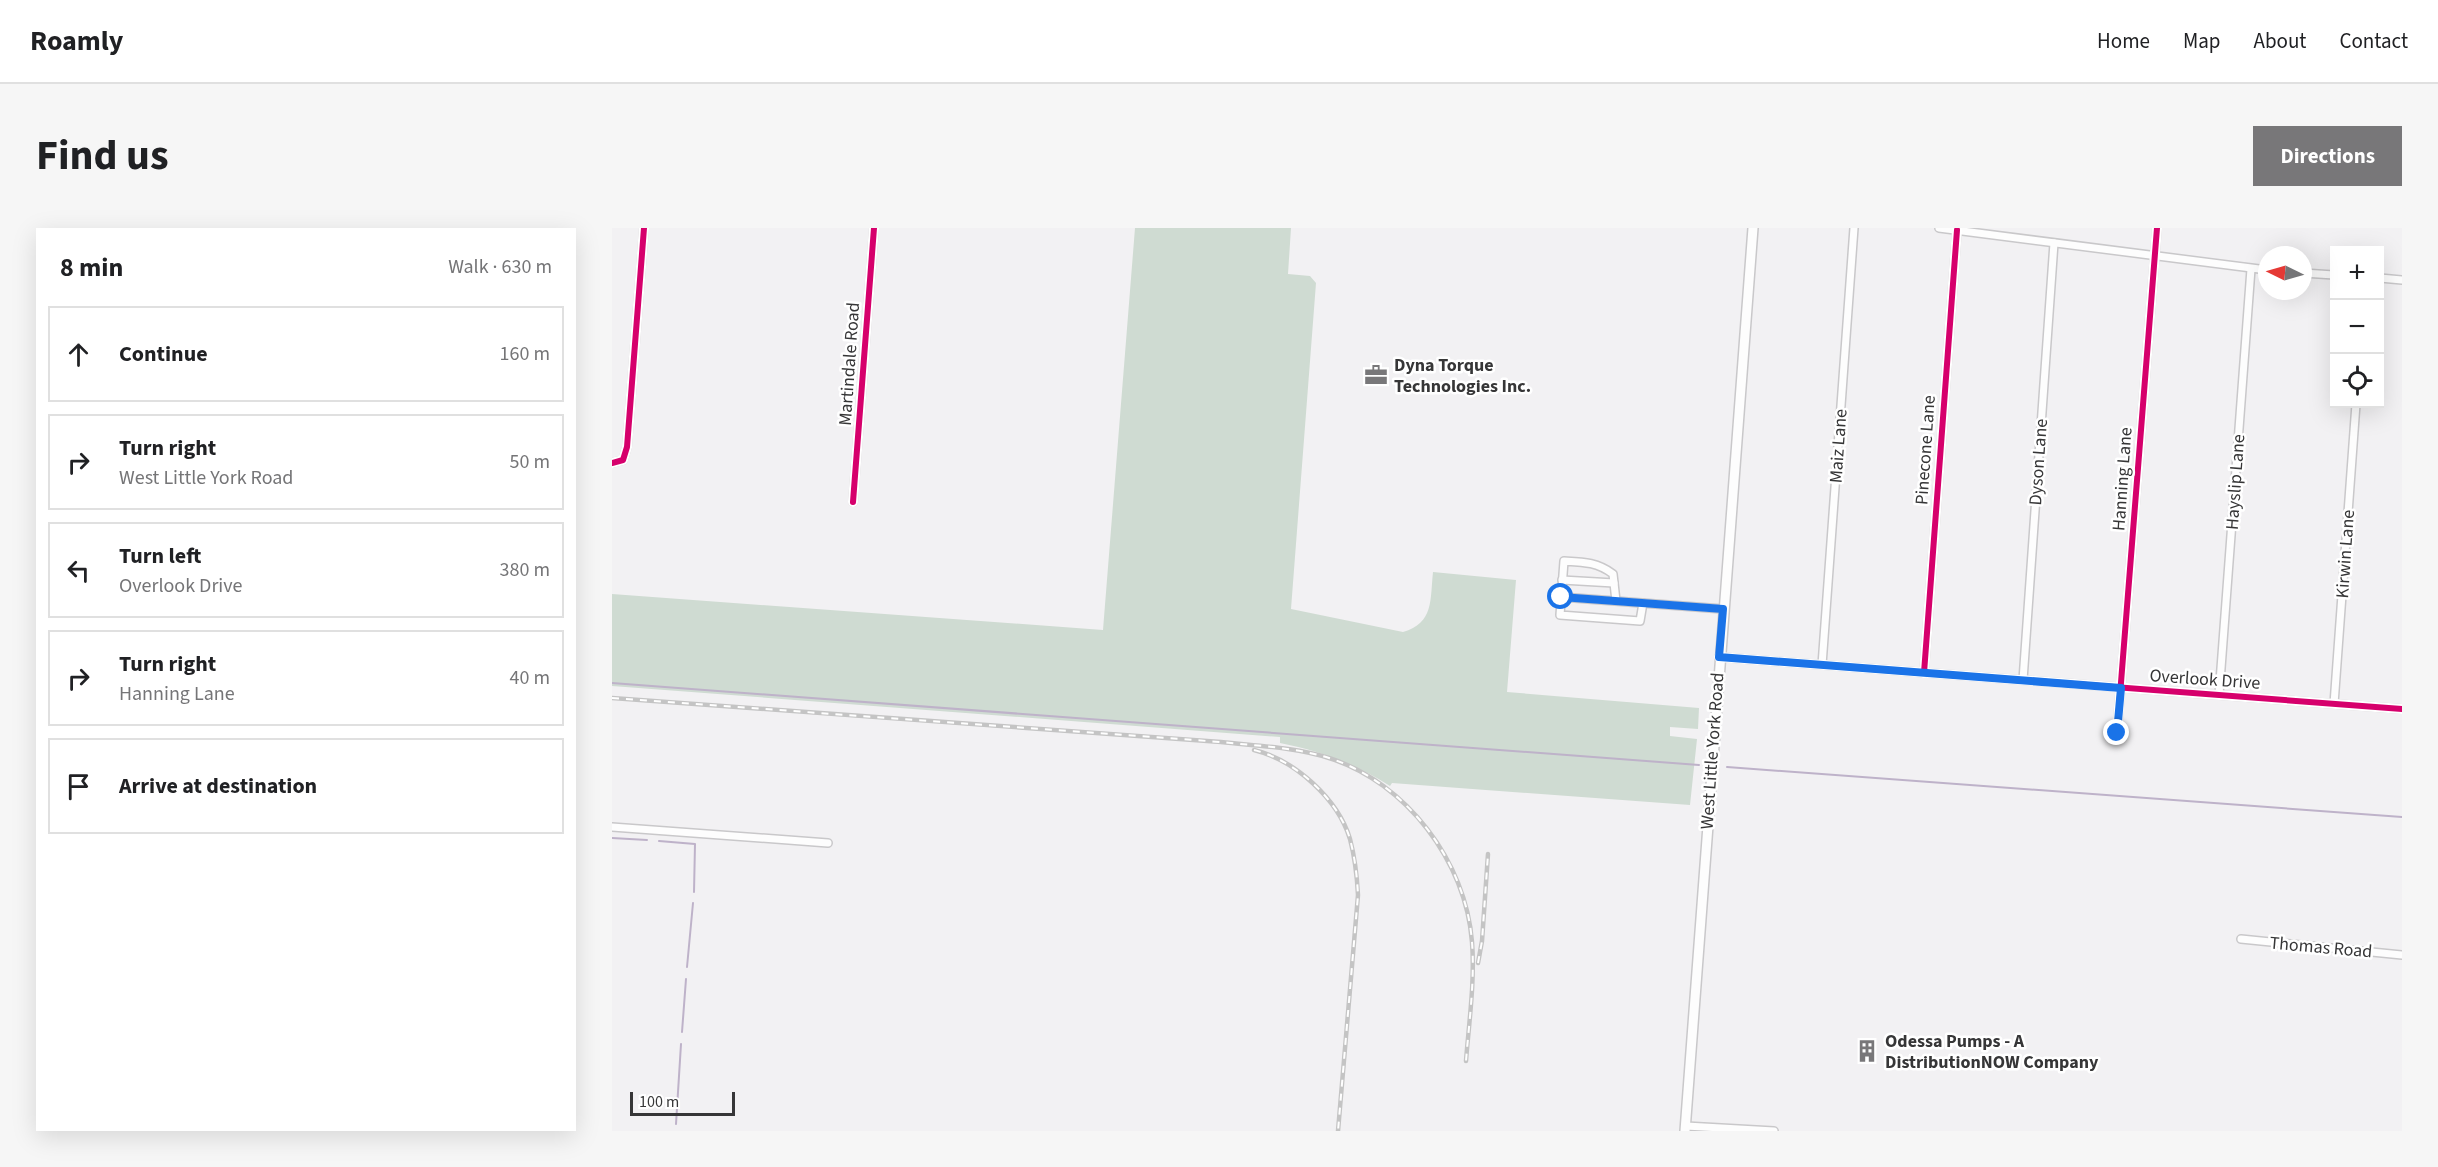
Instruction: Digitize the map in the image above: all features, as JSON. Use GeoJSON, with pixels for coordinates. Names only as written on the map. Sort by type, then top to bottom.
{"type":"FeatureCollection","features":[{"type":"Feature","properties":{"kind":"main road","name":"West Little York Road"},"geometry":{"type":"LineString","coordinates":[[1685,1128],[1753,228]]}},
{"type":"Feature","properties":{"kind":"street"},"geometry":{"type":"LineString","coordinates":[[612,463],[623,460],[627,447],[644,228]]}},
{"type":"Feature","properties":{"kind":"street","name":"Martindale Road"},"geometry":{"type":"LineString","coordinates":[[853,502],[874,228]]}},
{"type":"Feature","properties":{"kind":"street","name":"Maiz Lane"},"geometry":{"type":"LineString","coordinates":[[1822,665],[1854,228]]}},
{"type":"Feature","properties":{"kind":"street"},"geometry":{"type":"LineString","coordinates":[[1939,228],[2258,269]]}},
{"type":"Feature","properties":{"kind":"street","name":"Hanning Lane"},"geometry":{"type":"LineString","coordinates":[[2117,733],[2157,228]]}},
{"type":"Feature","properties":{"kind":"street","name":"Pinecone Lane"},"geometry":{"type":"LineString","coordinates":[[1923,673],[1957,230]]}},
{"type":"Feature","properties":{"kind":"street","name":"Dyson Lane"},"geometry":{"type":"LineString","coordinates":[[2023,680],[2054,243]]}},
{"type":"Feature","properties":{"kind":"street","name":"Hayslip Lane"},"geometry":{"type":"LineString","coordinates":[[2219,695],[2251,269]]}},
{"type":"Feature","properties":{"kind":"street"},"geometry":{"type":"LineString","coordinates":[[2312,274],[2330,275]]}},
{"type":"Feature","properties":{"kind":"street"},"geometry":{"type":"LineString","coordinates":[[2384,278],[2402,280]]}},
{"type":"Feature","properties":{"kind":"street","name":"Kirwin Lane"},"geometry":{"type":"LineString","coordinates":[[2334,704],[2356,408]]}},
{"type":"Feature","properties":{"kind":"street"},"geometry":{"type":"LineString","coordinates":[[1616,601],[1613,574],[1601,565],[1564,561],[1559,614],[1562,616],[1640,621],[1642,603]]}},
{"type":"Feature","properties":{"kind":"street"},"geometry":{"type":"LineString","coordinates":[[1562,580],[1614,583]]}},
{"type":"Feature","properties":{"kind":"street"},"geometry":{"type":"LineString","coordinates":[[1561,597],[1723,609]]}},
{"type":"Feature","properties":{"kind":"street","name":"Overlook Drive"},"geometry":{"type":"LineString","coordinates":[[1719,657],[2402,709]]}},
{"type":"Feature","properties":{"kind":"street"},"geometry":{"type":"LineString","coordinates":[[612,827],[828,843]]}},
{"type":"Feature","properties":{"kind":"street","name":"Thomas Road"},"geometry":{"type":"LineString","coordinates":[[2241,939],[2402,955]]}},
{"type":"Feature","properties":{"kind":"street"},"geometry":{"type":"LineString","coordinates":[[1685,1128],[1774,1131]]}},
{"type":"Feature","properties":{"kind":"shaded area"},"geometry":{"type":"Polygon","coordinates":[[[1135,228],[1291,228],[1288,274],[1310,276],[1316,283],[1291,609],[1403,632],[1420,623],[1425,616],[1430,601],[1433,572],[1516,580],[1507,692],[1699,708],[1698,729],[1670,727],[1670,736],[1697,739],[1690,805],[1392,783],[1390,786],[1337,759],[1280,743],[1280,737],[612,686],[612,594],[1103,630],[1135,228]]]}},
{"type":"Feature","properties":{"kind":"waterway"},"geometry":{"type":"LineString","coordinates":[[612,683],[1699,765]]}},
{"type":"Feature","properties":{"kind":"waterway"},"geometry":{"type":"LineString","coordinates":[[1727,767],[2402,817]]}},
{"type":"Feature","properties":{"kind":"waterway"},"geometry":{"type":"LineString","coordinates":[[612,838],[647,840]]}},
{"type":"Feature","properties":{"kind":"waterway"},"geometry":{"type":"LineString","coordinates":[[659,841],[695,844],[694,892]]}},
{"type":"Feature","properties":{"kind":"waterway"},"geometry":{"type":"LineString","coordinates":[[687,967],[693,903]]}},
{"type":"Feature","properties":{"kind":"waterway"},"geometry":{"type":"LineString","coordinates":[[682,1032],[686,979]]}},
{"type":"Feature","properties":{"kind":"waterway"},"geometry":{"type":"LineString","coordinates":[[676,1124],[681,1044]]}},
{"type":"Feature","properties":{"kind":"railway"},"geometry":{"type":"LineString","coordinates":[[612,698],[1221,742],[1289,749],[1329,758],[1357,770],[1383,786],[1407,806],[1428,829],[1445,855],[1458,883],[1467,912],[1473,957],[1466,1061]]}},
{"type":"Feature","properties":{"kind":"railway"},"geometry":{"type":"LineString","coordinates":[[1254,750],[1285,762],[1313,783],[1336,810],[1352,846],[1358,895],[1338,1131]]}},
{"type":"Feature","properties":{"kind":"railway"},"geometry":{"type":"LineString","coordinates":[[1478,963],[1482,941],[1488,854]]}},
{"type":"Feature","properties":{"kind":"cycle path"},"geometry":{"type":"LineString","coordinates":[[612,463],[623,460],[627,447],[644,228]]}},
{"type":"Feature","properties":{"kind":"cycle path"},"geometry":{"type":"LineString","coordinates":[[853,502],[874,228]]}},
{"type":"Feature","properties":{"kind":"cycle path"},"geometry":{"type":"LineString","coordinates":[[2117,733],[2157,228]]}},
{"type":"Feature","properties":{"kind":"cycle path"},"geometry":{"type":"LineString","coordinates":[[1924,673],[1957,230]]}},
{"type":"Feature","properties":{"kind":"cycle path"},"geometry":{"type":"LineString","coordinates":[[1719,657],[2402,709]]}},
{"type":"Feature","properties":{"kind":"place","name":"Dyna Torque Technologies Inc."},"geometry":{"type":"Point","coordinates":[1376,375]}},
{"type":"Feature","properties":{"kind":"place","name":"Odessa Pumps - A DistributionNOW Company"},"geometry":{"type":"Point","coordinates":[1867,1051]}},
{"type":"Feature","properties":{"kind":"route"},"geometry":{"type":"LineString","coordinates":[[1561,597],[1723,609],[1719,657],[2121,688],[2117,733]]}}]}
